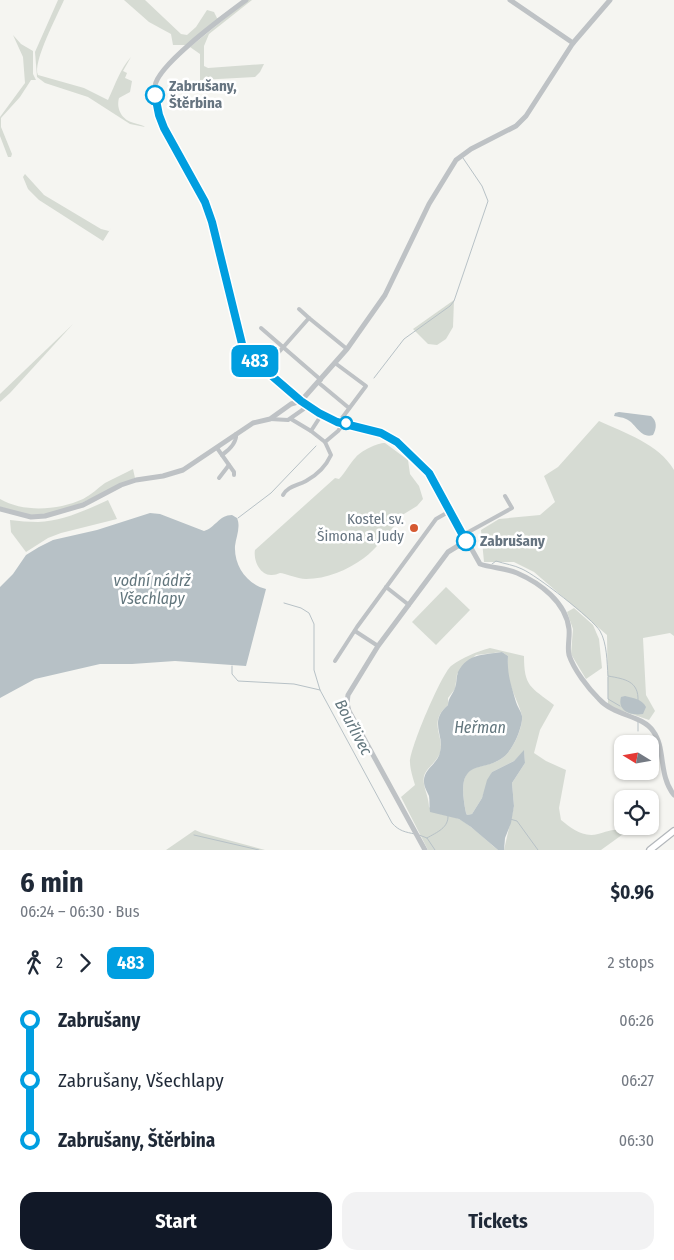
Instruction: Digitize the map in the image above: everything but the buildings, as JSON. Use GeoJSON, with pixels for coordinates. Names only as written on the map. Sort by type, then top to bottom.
{"type":"FeatureCollection","features":[{"type":"Feature","properties":{"kind":"main road"},"geometry":{"type":"LineString","coordinates":[[650,850],[674,831]]}},
{"type":"Feature","properties":{"kind":"street"},"geometry":{"type":"LineString","coordinates":[[246,0],[164,68],[155,85],[155,97],[164,128],[205,202],[212,222],[244,352],[308,406],[341,422],[381,433],[397,442],[429,473],[480,564],[519,574],[535,582],[558,602],[568,621],[569,655],[584,682],[605,705],[614,711],[643,722],[654,732],[668,787],[674,795]]}},
{"type":"Feature","properties":{"kind":"street"},"geometry":{"type":"LineString","coordinates":[[510,0],[573,43]]}},
{"type":"Feature","properties":{"kind":"street"},"geometry":{"type":"LineString","coordinates":[[270,419],[291,404],[301,401],[348,349],[384,295],[429,204],[456,160],[465,152],[516,126],[526,116],[573,43],[610,0]]}},
{"type":"Feature","properties":{"kind":"street"},"geometry":{"type":"LineString","coordinates":[[299,309],[348,349]]}},
{"type":"Feature","properties":{"kind":"street"},"geometry":{"type":"LineString","coordinates":[[264,369],[310,318]]}},
{"type":"Feature","properties":{"kind":"street"},"geometry":{"type":"LineString","coordinates":[[261,328],[349,408]]}},
{"type":"Feature","properties":{"kind":"street"},"geometry":{"type":"LineString","coordinates":[[325,442],[338,431],[349,408],[366,386],[335,363]]}},
{"type":"Feature","properties":{"kind":"street"},"geometry":{"type":"LineString","coordinates":[[0,509],[31,517],[45,516],[83,505],[128,483],[183,470],[253,423],[270,419],[291,419],[308,406]]}},
{"type":"Feature","properties":{"kind":"street"},"geometry":{"type":"LineString","coordinates":[[311,431],[322,414]]}},
{"type":"Feature","properties":{"kind":"street"},"geometry":{"type":"LineString","coordinates":[[283,495],[286,489],[307,481],[320,471],[331,455],[325,442],[291,419]]}},
{"type":"Feature","properties":{"kind":"street"},"geometry":{"type":"LineString","coordinates":[[222,455],[234,444],[237,437],[236,434]]}},
{"type":"Feature","properties":{"kind":"street"},"geometry":{"type":"LineString","coordinates":[[217,448],[234,472],[234,476]]}},
{"type":"Feature","properties":{"kind":"street"},"geometry":{"type":"LineString","coordinates":[[219,478],[229,465]]}},
{"type":"Feature","properties":{"kind":"street"},"geometry":{"type":"LineString","coordinates":[[426,850],[349,711],[347,703],[351,689],[378,646],[448,552],[464,538],[512,508],[505,496]]}},
{"type":"Feature","properties":{"kind":"street"},"geometry":{"type":"LineString","coordinates":[[335,661],[436,519],[450,511]]}},
{"type":"Feature","properties":{"kind":"street"},"geometry":{"type":"LineString","coordinates":[[386,587],[409,604]]}},
{"type":"Feature","properties":{"kind":"street"},"geometry":{"type":"LineString","coordinates":[[355,631],[378,646]]}},
{"type":"Feature","properties":{"kind":"shaded area"},"geometry":{"type":"Polygon","coordinates":[[[58,0],[64,0],[42,50],[37,69],[38,75],[84,88],[108,100],[121,72],[131,57],[123,71],[127,73],[125,78],[132,81],[130,92],[119,98],[118,106],[123,117],[130,122],[145,127],[130,124],[88,97],[45,83],[37,77],[35,52],[58,0]]]}},
{"type":"Feature","properties":{"kind":"shaded area"},"geometry":{"type":"Polygon","coordinates":[[[124,0],[145,0],[181,34],[187,35],[196,27],[207,10],[214,12],[218,18],[243,0],[187,45],[173,45],[171,34],[149,22],[124,0]]]}},
{"type":"Feature","properties":{"kind":"shaded area"},"geometry":{"type":"Polygon","coordinates":[[[248,0],[252,0],[209,34],[204,46],[204,66],[208,68],[264,64],[260,72],[255,77],[200,80],[200,54],[190,47],[248,0]]]}},
{"type":"Feature","properties":{"kind":"shaded area"},"geometry":{"type":"Polygon","coordinates":[[[13,35],[21,44],[33,51],[33,74],[36,80],[31,80],[20,97],[1,118],[1,127],[12,154],[11,157],[8,157],[0,136],[0,117],[25,83],[23,57],[13,35]]]}},
{"type":"Feature","properties":{"kind":"shaded area"},"geometry":{"type":"Polygon","coordinates":[[[200,80],[187,91],[187,82],[200,80]]]}},
{"type":"Feature","properties":{"kind":"shaded area"},"geometry":{"type":"Polygon","coordinates":[[[25,174],[44,195],[101,229],[109,231],[111,228],[103,241],[39,200],[28,189],[23,177],[25,174]]]}},
{"type":"Feature","properties":{"kind":"shaded area"},"geometry":{"type":"Polygon","coordinates":[[[454,300],[453,327],[446,339],[437,345],[428,344],[413,329],[454,300]]]}},
{"type":"Feature","properties":{"kind":"shaded area"},"geometry":{"type":"Polygon","coordinates":[[[73,324],[10,393],[0,402],[0,394],[73,324]]]}},
{"type":"Feature","properties":{"kind":"shaded area"},"geometry":{"type":"Polygon","coordinates":[[[599,421],[651,446],[668,461],[674,470],[674,636],[670,633],[643,638],[646,695],[655,711],[649,720],[608,706],[607,635],[534,572],[514,562],[484,562],[481,530],[499,519],[540,515],[555,502],[544,476],[558,467],[599,421]]]}},
{"type":"Feature","properties":{"kind":"shaded area"},"geometry":{"type":"Polygon","coordinates":[[[385,443],[408,460],[410,474],[419,486],[423,499],[417,506],[399,517],[396,524],[368,554],[358,562],[336,573],[314,579],[306,579],[280,573],[268,575],[264,573],[256,563],[255,550],[335,478],[339,479],[358,455],[374,446],[385,443]]]}},
{"type":"Feature","properties":{"kind":"shaded area"},"geometry":{"type":"Polygon","coordinates":[[[133,469],[135,478],[69,508],[55,512],[30,515],[0,507],[0,499],[30,508],[53,508],[74,503],[105,483],[133,469]]]}},
{"type":"Feature","properties":{"kind":"shaded area"},"geometry":{"type":"Polygon","coordinates":[[[108,500],[117,519],[61,533],[48,538],[26,552],[11,532],[10,520],[38,522],[56,520],[108,500]]]}},
{"type":"Feature","properties":{"kind":"shaded area"},"geometry":{"type":"Polygon","coordinates":[[[446,587],[470,610],[436,645],[412,622],[446,587]]]}},
{"type":"Feature","properties":{"kind":"shaded area"},"geometry":{"type":"Polygon","coordinates":[[[574,608],[593,625],[599,639],[602,668],[586,679],[571,654],[573,629],[567,612],[574,608]]]}},
{"type":"Feature","properties":{"kind":"shaded area"},"geometry":{"type":"Polygon","coordinates":[[[490,648],[524,656],[525,674],[530,685],[554,705],[540,730],[534,753],[566,770],[559,808],[561,820],[587,835],[614,830],[614,835],[622,835],[601,850],[504,850],[514,806],[512,783],[525,763],[524,751],[514,761],[492,772],[482,798],[472,814],[467,815],[466,813],[463,792],[465,779],[469,771],[495,762],[505,756],[515,742],[522,723],[521,711],[508,677],[508,656],[502,652],[476,655],[457,674],[455,689],[448,698],[448,705],[439,718],[440,753],[424,776],[429,807],[437,813],[461,820],[498,850],[428,850],[401,797],[415,785],[410,765],[411,754],[427,712],[446,672],[460,660],[490,648]]]}},
{"type":"Feature","properties":{"kind":"shaded area"},"geometry":{"type":"Polygon","coordinates":[[[195,830],[202,833],[265,850],[166,850],[195,830]]]}},
{"type":"Feature","properties":{"kind":"water"},"geometry":{"type":"Polygon","coordinates":[[[615,413],[651,416],[656,425],[653,435],[645,435],[629,421],[614,416],[615,413]]]}},
{"type":"Feature","properties":{"kind":"water","name":"vodní nádrž Všechlapy"},"geometry":{"type":"Polygon","coordinates":[[[150,513],[160,514],[204,531],[224,517],[232,515],[237,518],[238,528],[235,553],[239,567],[253,583],[266,589],[246,666],[175,661],[100,664],[35,679],[0,698],[0,587],[13,574],[26,555],[53,540],[97,530],[150,513]]]}},
{"type":"Feature","properties":{"kind":"water","name":"Heřman"},"geometry":{"type":"Polygon","coordinates":[[[502,652],[508,656],[510,679],[522,716],[521,727],[515,742],[505,756],[469,772],[465,779],[463,792],[466,813],[467,815],[472,814],[482,798],[487,780],[492,772],[514,761],[524,750],[525,763],[512,783],[514,806],[511,823],[505,838],[504,850],[498,850],[459,819],[430,812],[429,796],[425,787],[424,777],[439,756],[441,746],[439,717],[448,705],[456,686],[458,672],[472,658],[502,652]]]}},
{"type":"Feature","properties":{"kind":"water"},"geometry":{"type":"Polygon","coordinates":[[[625,696],[642,702],[646,707],[643,714],[626,712],[623,709],[620,702],[621,697],[625,696]]]}},
{"type":"Feature","properties":{"kind":"waterway"},"geometry":{"type":"LineString","coordinates":[[374,378],[404,339],[450,306],[454,301],[488,201],[482,186],[463,158]]}},
{"type":"Feature","properties":{"kind":"waterway"},"geometry":{"type":"LineString","coordinates":[[238,518],[271,493],[316,446]]}},
{"type":"Feature","properties":{"kind":"waterway"},"geometry":{"type":"LineString","coordinates":[[492,564],[496,561],[522,569],[564,598],[587,617],[600,631],[604,641],[608,676],[630,682],[636,689],[638,701]]}},
{"type":"Feature","properties":{"kind":"waterway","name":"Bouřlivec"},"geometry":{"type":"LineString","coordinates":[[284,603],[301,608],[309,613],[314,624],[314,670],[320,690],[392,823],[402,831],[415,834]]}},
{"type":"Feature","properties":{"kind":"waterway"},"geometry":{"type":"LineString","coordinates":[[232,666],[232,674],[238,681],[294,684],[320,690]]}},
{"type":"Feature","properties":{"kind":"waterway"},"geometry":{"type":"LineString","coordinates":[[608,677],[608,699],[620,706]]}},
{"type":"Feature","properties":{"kind":"waterway"},"geometry":{"type":"LineString","coordinates":[[638,722],[638,731]]}},
{"type":"Feature","properties":{"kind":"waterway"},"geometry":{"type":"LineString","coordinates":[[427,838],[438,832],[447,823],[448,815]]}},
{"type":"Feature","properties":{"kind":"waterway"},"geometry":{"type":"LineString","coordinates":[[510,819],[517,821],[538,850]]}},
{"type":"Feature","properties":{"kind":"waterway"},"geometry":{"type":"LineString","coordinates":[[194,835],[259,850]]}},
{"type":"Feature","properties":{"kind":"waterway","name":"Bouřlivec"},"geometry":{"type":"LineString","coordinates":[[419,835],[427,838],[435,850]]}},
{"type":"Feature","properties":{"kind":"bus line","name":"483"},"geometry":{"type":"LineString","coordinates":[[155,95],[164,128],[205,202],[212,222],[244,352],[301,401],[319,413],[337,422],[389,436],[408,451],[429,473],[466,541]]}},
{"type":"Feature","properties":{"kind":"place","name":"Zabrušany, Štěrbina"},"geometry":{"type":"Point","coordinates":[155,95]}},
{"type":"Feature","properties":{"kind":"place","name":"Kostel sv. Šimona a Judy"},"geometry":{"type":"Point","coordinates":[414,528]}},
{"type":"Feature","properties":{"kind":"place","name":"Zabrušany"},"geometry":{"type":"Point","coordinates":[466,541]}}]}
